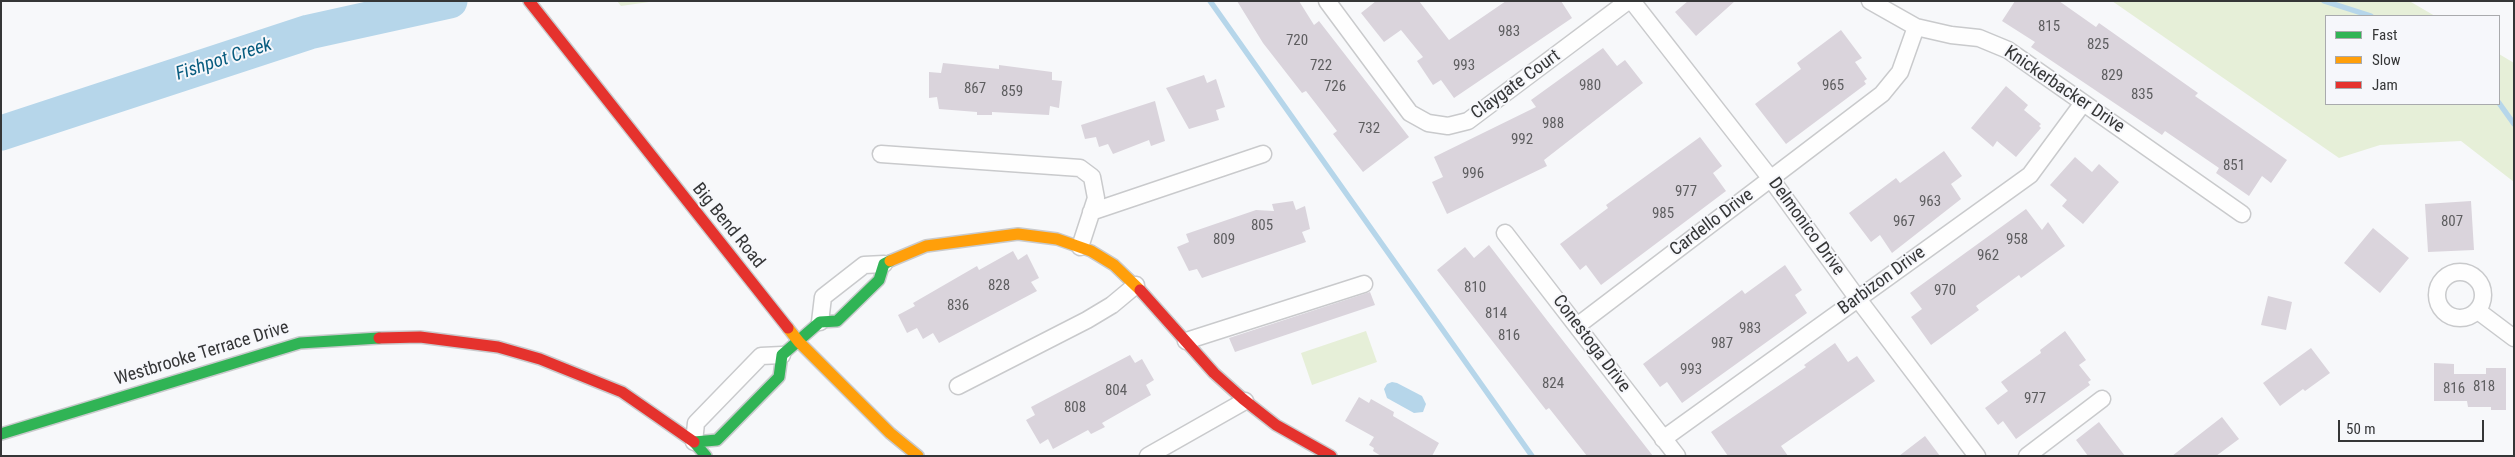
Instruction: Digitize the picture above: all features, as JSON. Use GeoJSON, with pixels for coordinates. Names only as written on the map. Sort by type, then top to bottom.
{"type":"FeatureCollection","features":[{"type":"Feature","properties":{"kind":"street","name":"Big Bend Road"},"geometry":{"type":"LineString","coordinates":[[530,1],[799,342],[884,427],[918,456]]}},
{"type":"Feature","properties":{"kind":"street","name":"Claygate Court"},"geometry":{"type":"LineString","coordinates":[[1327,1],[1410,113],[1428,123],[1448,126],[1468,120],[1630,1]]}},
{"type":"Feature","properties":{"kind":"street","name":"Delmonico Drive"},"geometry":{"type":"LineString","coordinates":[[1630,1],[1771,179],[1858,299],[1977,456]]}},
{"type":"Feature","properties":{"kind":"street","name":"Knickerbacker Drive"},"geometry":{"type":"LineString","coordinates":[[1870,1],[1916,27],[1951,35],[1979,38],[2008,50],[2242,214]]}},
{"type":"Feature","properties":{"kind":"street","name":"Cardello Drive"},"geometry":{"type":"LineString","coordinates":[[1577,326],[1882,94],[1900,72],[1916,27]]}},
{"type":"Feature","properties":{"kind":"street","name":"Barbizon Drive"},"geometry":{"type":"LineString","coordinates":[[1663,440],[2030,175],[2083,103]]}},
{"type":"Feature","properties":{"kind":"street"},"geometry":{"type":"LineString","coordinates":[[881,154],[1080,168],[1092,177],[1096,198],[1080,247]]}},
{"type":"Feature","properties":{"kind":"street"},"geometry":{"type":"LineString","coordinates":[[1091,212],[1263,154]]}},
{"type":"Feature","properties":{"kind":"street","name":"Conestoga Drive"},"geometry":{"type":"LineString","coordinates":[[1504,233],[1677,456]]}},
{"type":"Feature","properties":{"kind":"street"},"geometry":{"type":"LineString","coordinates":[[782,355],[779,378],[717,440],[694,442],[696,423],[761,356],[782,355],[799,342],[820,322],[823,297],[864,265],[884,264],[926,246],[1018,234],[1057,239],[1080,247],[1114,265],[1136,285],[1214,373],[1245,401],[1276,425],[1331,456]]}},
{"type":"Feature","properties":{"kind":"street"},"geometry":{"type":"LineString","coordinates":[[820,322],[837,321],[879,280],[884,264]]}},
{"type":"Feature","properties":{"kind":"street"},"geometry":{"type":"LineString","coordinates":[[1186,341],[1364,284]]}},
{"type":"Feature","properties":{"kind":"street"},"geometry":{"type":"LineString","coordinates":[[958,386],[1087,320],[1112,305],[1136,285]]}},
{"type":"Feature","properties":{"kind":"street"},"geometry":{"type":"LineString","coordinates":[[2478,311],[2514,338]]}},
{"type":"Feature","properties":{"kind":"street","name":"Westbrooke Terrace Drive"},"geometry":{"type":"LineString","coordinates":[[1,434],[300,342],[420,337],[498,347],[540,359],[575,372],[622,392],[647,408],[694,442],[706,456]]}},
{"type":"Feature","properties":{"kind":"street"},"geometry":{"type":"LineString","coordinates":[[2032,454],[2102,399]]}},
{"type":"Feature","properties":{"kind":"street"},"geometry":{"type":"LineString","coordinates":[[1148,456],[1245,401]]}},
{"type":"Feature","properties":{"kind":"green space"},"geometry":{"type":"Polygon","coordinates":[[[617,1],[656,1],[621,6],[617,1]]]}},
{"type":"Feature","properties":{"kind":"green space"},"geometry":{"type":"Polygon","coordinates":[[[2112,1],[2411,2],[2433,15],[2325,15],[2325,105],[2500,105],[2500,55],[2514,63],[2514,182],[2461,141],[2380,145],[2339,158],[2112,1]]]}},
{"type":"Feature","properties":{"kind":"green space"},"geometry":{"type":"Polygon","coordinates":[[[1366,331],[1377,362],[1312,385],[1301,353],[1366,331]]]}},
{"type":"Feature","properties":{"kind":"water"},"geometry":{"type":"Polygon","coordinates":[[[1392,382],[1422,396],[1426,404],[1423,412],[1414,413],[1387,398],[1384,389],[1387,384],[1392,382]]]}},
{"type":"Feature","properties":{"kind":"building"},"geometry":{"type":"Polygon","coordinates":[[[1237,1],[1299,1],[1314,25],[1319,21],[1409,137],[1363,172],[1333,134],[1337,131],[1306,91],[1302,93],[1263,43],[1237,1]]]}},
{"type":"Feature","properties":{"kind":"building"},"geometry":{"type":"Polygon","coordinates":[[[1376,1],[1419,1],[1449,40],[1506,1],[1561,1],[1572,18],[1454,98],[1441,80],[1433,85],[1417,61],[1423,57],[1401,30],[1384,42],[1361,13],[1376,1]]]}},
{"type":"Feature","properties":{"kind":"building"},"geometry":{"type":"Polygon","coordinates":[[[1688,1],[1735,1],[1696,36],[1675,12],[1688,1]]]}},
{"type":"Feature","properties":{"kind":"building"},"geometry":{"type":"Polygon","coordinates":[[[2015,1],[2059,1],[2096,27],[2099,23],[2198,93],[2195,96],[2287,160],[2271,183],[2262,176],[2249,196],[2216,173],[2219,168],[2165,131],[2162,135],[2031,47],[2035,42],[2002,21],[2015,1]]]}},
{"type":"Feature","properties":{"kind":"building"},"geometry":{"type":"Polygon","coordinates":[[[1841,30],[1862,58],[1855,62],[1867,79],[1864,81],[1866,84],[1786,144],[1755,104],[1801,69],[1797,63],[1841,30]]]}},
{"type":"Feature","properties":{"kind":"building"},"geometry":{"type":"Polygon","coordinates":[[[1603,48],[1617,66],[1625,60],[1643,83],[1544,160],[1547,166],[1447,214],[1432,182],[1443,177],[1434,157],[1536,107],[1531,100],[1603,48]]]}},
{"type":"Feature","properties":{"kind":"building"},"geometry":{"type":"Polygon","coordinates":[[[943,63],[999,69],[999,65],[1052,72],[1052,80],[1062,81],[1059,108],[1050,106],[1049,115],[992,112],[992,115],[977,115],[977,112],[939,109],[937,97],[929,98],[929,72],[941,73],[943,63]]]}},
{"type":"Feature","properties":{"kind":"building"},"geometry":{"type":"Polygon","coordinates":[[[1204,75],[1207,83],[1216,79],[1225,107],[1216,110],[1219,120],[1189,129],[1166,88],[1204,75]]]}},
{"type":"Feature","properties":{"kind":"building"},"geometry":{"type":"Polygon","coordinates":[[[2006,86],[2028,105],[2024,110],[2041,124],[2039,126],[2041,128],[2016,157],[1997,141],[1993,147],[1971,128],[2006,86]]]}},
{"type":"Feature","properties":{"kind":"building"},"geometry":{"type":"Polygon","coordinates":[[[1155,101],[1165,141],[1151,146],[1149,140],[1113,154],[1108,144],[1099,147],[1096,137],[1085,139],[1081,125],[1155,101]]]}},
{"type":"Feature","properties":{"kind":"building"},"geometry":{"type":"Polygon","coordinates":[[[1700,137],[1722,166],[1713,173],[1726,191],[1601,285],[1586,265],[1580,270],[1560,244],[1608,208],[1606,205],[1700,137]]]}},
{"type":"Feature","properties":{"kind":"building"},"geometry":{"type":"Polygon","coordinates":[[[1944,151],[1962,176],[1951,184],[1961,199],[1892,253],[1880,235],[1871,242],[1849,213],[1896,178],[1900,183],[1944,151]]]}},
{"type":"Feature","properties":{"kind":"building"},"geometry":{"type":"Polygon","coordinates":[[[2075,157],[2092,172],[2099,164],[2119,182],[2083,224],[2062,206],[2067,200],[2050,185],[2075,157]]]}},
{"type":"Feature","properties":{"kind":"building"},"geometry":{"type":"Polygon","coordinates":[[[1293,201],[1296,210],[1305,206],[1310,229],[1302,232],[1306,242],[1202,278],[1197,269],[1189,271],[1177,247],[1189,242],[1186,234],[1256,210],[1274,211],[1272,204],[1293,201]]]}},
{"type":"Feature","properties":{"kind":"building"},"geometry":{"type":"Polygon","coordinates":[[[2471,201],[2474,250],[2428,252],[2425,204],[2471,201]]]}},
{"type":"Feature","properties":{"kind":"building"},"geometry":{"type":"Polygon","coordinates":[[[2026,209],[2042,230],[2048,222],[2065,246],[2021,278],[2019,275],[1976,306],[1979,310],[1931,345],[1911,317],[1922,309],[1910,293],[2026,209]]]}},
{"type":"Feature","properties":{"kind":"building"},"geometry":{"type":"Polygon","coordinates":[[[2373,228],[2409,258],[2380,293],[2344,263],[2373,228]]]}},
{"type":"Feature","properties":{"kind":"building"},"geometry":{"type":"Polygon","coordinates":[[[1489,245],[1653,456],[1587,456],[1549,408],[1546,410],[1437,270],[1465,247],[1474,258],[1489,245]]]}},
{"type":"Feature","properties":{"kind":"building"},"geometry":{"type":"Polygon","coordinates":[[[1013,251],[1018,260],[1027,254],[1039,278],[1031,282],[1037,291],[939,343],[933,333],[923,339],[917,328],[907,333],[898,315],[915,306],[913,303],[977,266],[979,270],[1013,251]]]}},
{"type":"Feature","properties":{"kind":"building"},"geometry":{"type":"Polygon","coordinates":[[[1785,265],[1802,290],[1795,295],[1807,313],[1682,403],[1667,382],[1660,387],[1643,364],[1742,290],[1745,294],[1785,265]]]}},
{"type":"Feature","properties":{"kind":"building"},"geometry":{"type":"Polygon","coordinates":[[[1370,292],[1375,305],[1235,352],[1229,338],[1370,292]]]}},
{"type":"Feature","properties":{"kind":"building"},"geometry":{"type":"Polygon","coordinates":[[[2268,296],[2292,302],[2286,330],[2261,325],[2268,296]]]}},
{"type":"Feature","properties":{"kind":"building"},"geometry":{"type":"Polygon","coordinates":[[[2065,331],[2086,360],[2079,365],[2091,380],[2088,382],[2090,385],[2016,439],[2003,421],[1998,425],[1985,408],[2008,391],[2001,382],[2041,353],[2040,350],[2065,331]]]}},
{"type":"Feature","properties":{"kind":"building"},"geometry":{"type":"Polygon","coordinates":[[[1835,343],[1848,362],[1857,356],[1875,381],[1781,446],[1788,456],[1728,456],[1711,432],[1806,367],[1804,365],[1835,343]]]}},
{"type":"Feature","properties":{"kind":"building"},"geometry":{"type":"Polygon","coordinates":[[[2311,348],[2330,373],[2305,391],[2303,389],[2280,406],[2263,383],[2311,348]]]}},
{"type":"Feature","properties":{"kind":"building"},"geometry":{"type":"Polygon","coordinates":[[[1130,355],[1135,363],[1142,359],[1154,380],[1146,385],[1151,395],[1102,423],[1105,427],[1091,434],[1088,430],[1053,449],[1048,439],[1040,444],[1026,420],[1035,415],[1031,407],[1130,355]]]}},
{"type":"Feature","properties":{"kind":"building"},"geometry":{"type":"Polygon","coordinates":[[[2434,363],[2454,364],[2454,374],[2486,374],[2486,368],[2506,368],[2506,410],[2491,410],[2491,407],[2468,407],[2467,401],[2434,401],[2434,363]]]}},
{"type":"Feature","properties":{"kind":"building"},"geometry":{"type":"Polygon","coordinates":[[[1359,397],[1369,403],[1371,399],[1394,412],[1393,416],[1439,443],[1432,456],[1381,456],[1373,451],[1374,448],[1369,445],[1374,437],[1345,421],[1359,397]]]}},
{"type":"Feature","properties":{"kind":"building"},"geometry":{"type":"Polygon","coordinates":[[[2222,417],[2239,439],[2216,456],[2172,456],[2222,417]]]}},
{"type":"Feature","properties":{"kind":"building"},"geometry":{"type":"Polygon","coordinates":[[[2099,422],[2125,456],[2088,456],[2076,440],[2099,422]]]}},
{"type":"Feature","properties":{"kind":"building"},"geometry":{"type":"Polygon","coordinates":[[[1925,436],[1940,456],[1899,456],[1925,436]]]}},
{"type":"Feature","properties":{"kind":"waterway","name":"Fishpot Creek"},"geometry":{"type":"LineString","coordinates":[[1,133],[309,32],[450,1]]}},
{"type":"Feature","properties":{"kind":"waterway"},"geometry":{"type":"LineString","coordinates":[[1210,1],[1532,456]]}},
{"type":"Feature","properties":{"kind":"waterway"},"geometry":{"type":"LineString","coordinates":[[2324,1],[2368,15]]}},
{"type":"Feature","properties":{"kind":"waterway"},"geometry":{"type":"LineString","coordinates":[[2500,104],[2514,124]]}},
{"type":"Feature","properties":{"kind":"traffic: fast"},"geometry":{"type":"LineString","coordinates":[[706,456],[694,442],[717,440],[779,377],[782,355],[820,322],[837,321],[879,280],[884,264],[890,261]]}},
{"type":"Feature","properties":{"kind":"traffic: fast"},"geometry":{"type":"LineString","coordinates":[[1,434],[300,343],[379,338]]}},
{"type":"Feature","properties":{"kind":"traffic: slow"},"geometry":{"type":"LineString","coordinates":[[890,261],[926,246],[1018,234],[1057,239],[1091,251],[1114,265],[1140,290]]}},
{"type":"Feature","properties":{"kind":"traffic: slow"},"geometry":{"type":"LineString","coordinates":[[788,328],[799,342],[890,433],[918,456]]}},
{"type":"Feature","properties":{"kind":"traffic: jam"},"geometry":{"type":"LineString","coordinates":[[529,1],[788,328]]}},
{"type":"Feature","properties":{"kind":"traffic: jam"},"geometry":{"type":"LineString","coordinates":[[1140,290],[1214,373],[1243,399],[1276,425],[1331,456]]}},
{"type":"Feature","properties":{"kind":"traffic: jam"},"geometry":{"type":"LineString","coordinates":[[379,338],[420,337],[498,347],[540,359],[622,392],[694,442]]}}]}
